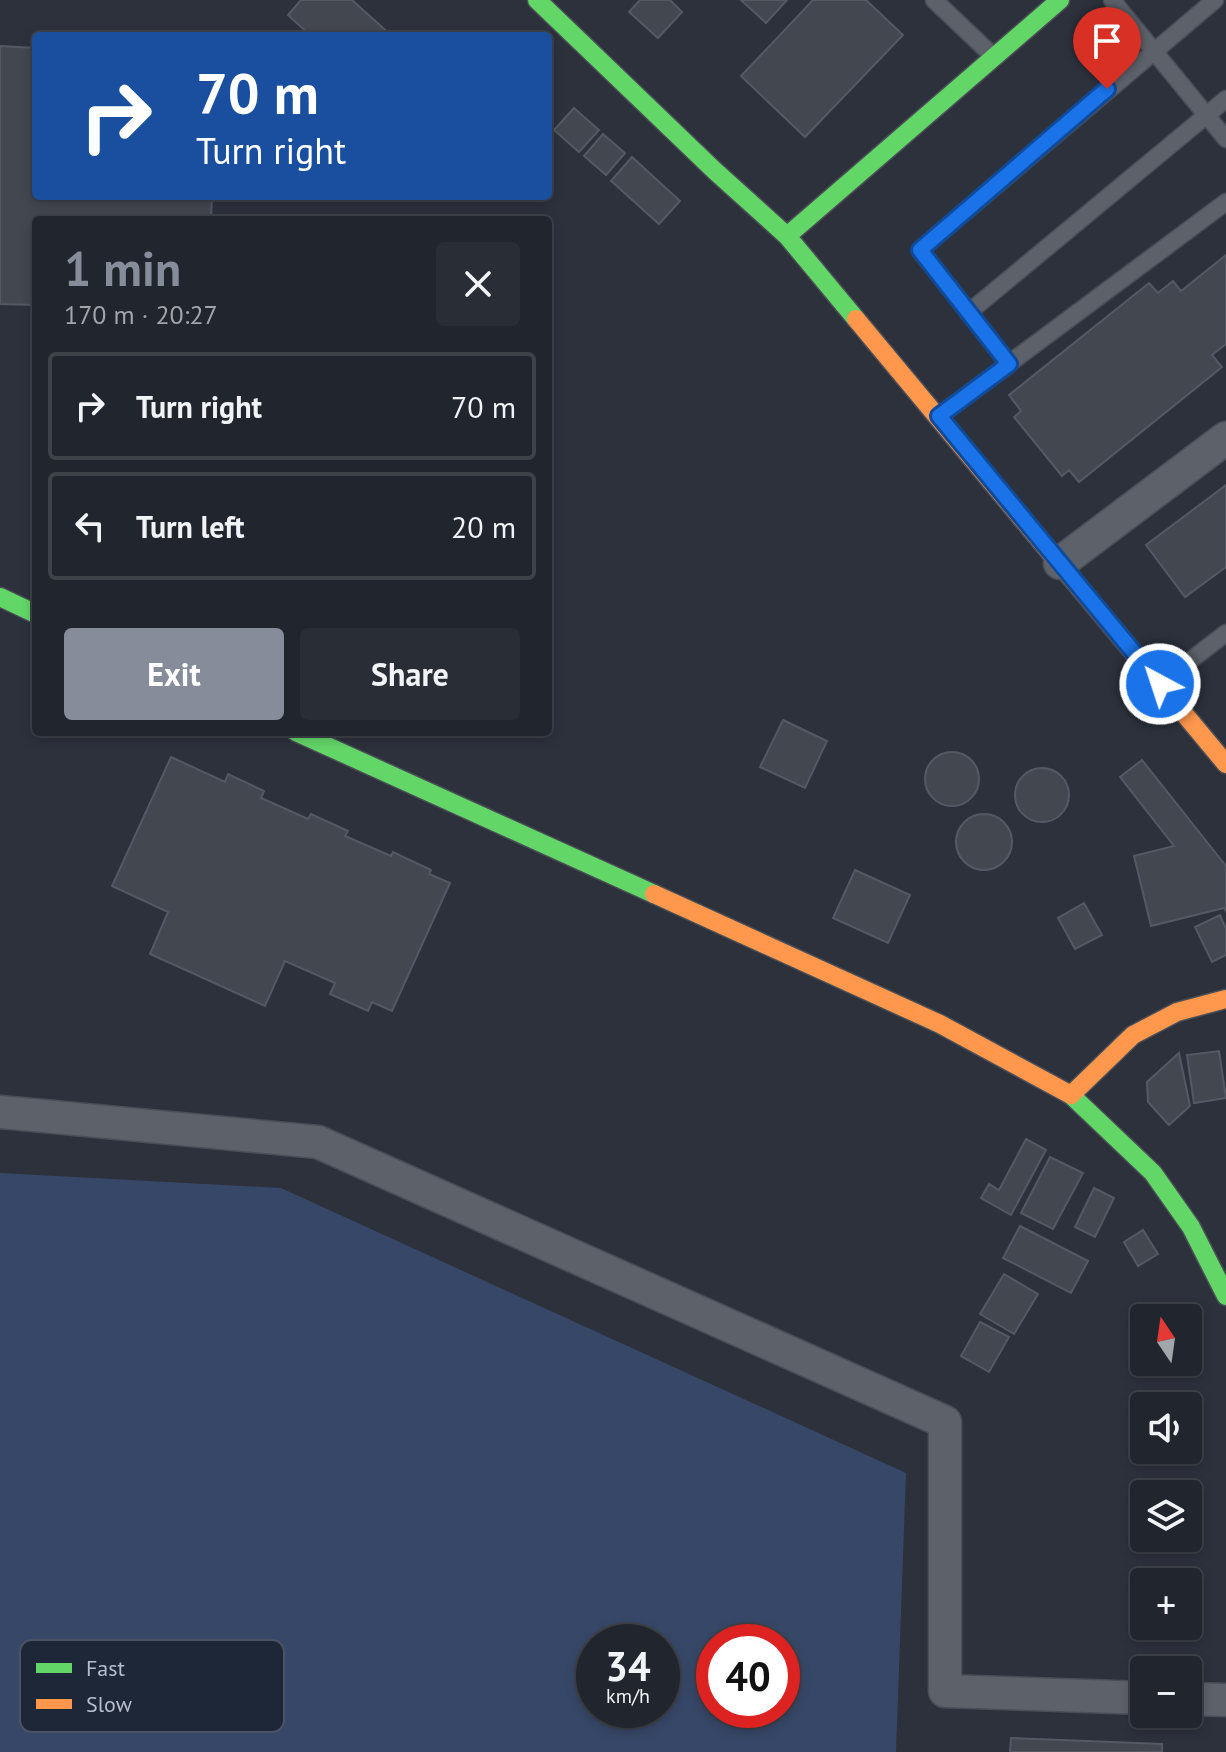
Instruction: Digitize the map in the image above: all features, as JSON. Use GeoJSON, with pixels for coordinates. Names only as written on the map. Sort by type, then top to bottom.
{"type":"FeatureCollection","features":[{"type":"Feature","properties":{"kind":"street"},"geometry":{"type":"LineString","coordinates":[[537,0],[787,236],[1226,764]]}},
{"type":"Feature","properties":{"kind":"street"},"geometry":{"type":"LineString","coordinates":[[787,236],[1060,0]]}},
{"type":"Feature","properties":{"kind":"street"},"geometry":{"type":"LineString","coordinates":[[1060,563],[1226,438]]}},
{"type":"Feature","properties":{"kind":"street"},"geometry":{"type":"LineString","coordinates":[[0,597],[32,612]]}},
{"type":"Feature","properties":{"kind":"street"},"geometry":{"type":"LineString","coordinates":[[305,736],[940,1024],[1071,1095],[1153,1173],[1191,1227],[1226,1296]]}},
{"type":"Feature","properties":{"kind":"street"},"geometry":{"type":"LineString","coordinates":[[1071,1095],[1133,1035],[1177,1012],[1226,999]]}},
{"type":"Feature","properties":{"kind":"street"},"geometry":{"type":"LineString","coordinates":[[0,1112],[318,1142],[945,1422],[945,1691],[1130,1698]]}},
{"type":"Feature","properties":{"kind":"street"},"geometry":{"type":"LineString","coordinates":[[1202,1699],[1226,1700]]}},
{"type":"Feature","properties":{"kind":"lane"},"geometry":{"type":"LineString","coordinates":[[934,0],[993,56]]}},
{"type":"Feature","properties":{"kind":"lane"},"geometry":{"type":"LineString","coordinates":[[1112,0],[1226,139]]}},
{"type":"Feature","properties":{"kind":"lane"},"geometry":{"type":"LineString","coordinates":[[1009,364],[920,250],[1215,0]]}},
{"type":"Feature","properties":{"kind":"lane"},"geometry":{"type":"LineString","coordinates":[[968,313],[1226,99]]}},
{"type":"Feature","properties":{"kind":"lane"},"geometry":{"type":"LineString","coordinates":[[939,416],[1226,202]]}},
{"type":"Feature","properties":{"kind":"lane"},"geometry":{"type":"LineString","coordinates":[[1160,684],[1226,633]]}},
{"type":"Feature","properties":{"kind":"water"},"geometry":{"type":"Polygon","coordinates":[[[0,1173],[281,1188],[906,1473],[896,1752],[0,1752],[0,1173]]]}},
{"type":"Feature","properties":{"kind":"building"},"geometry":{"type":"Polygon","coordinates":[[[301,0],[352,0],[388,32],[307,32],[288,15],[301,0]]]}},
{"type":"Feature","properties":{"kind":"building"},"geometry":{"type":"Polygon","coordinates":[[[640,0],[670,0],[682,12],[658,38],[629,12],[640,0]]]}},
{"type":"Feature","properties":{"kind":"building"},"geometry":{"type":"Polygon","coordinates":[[[741,0],[787,0],[766,23],[741,0]]]}},
{"type":"Feature","properties":{"kind":"building"},"geometry":{"type":"Polygon","coordinates":[[[813,0],[866,0],[903,35],[805,137],[741,76],[813,0]]]}},
{"type":"Feature","properties":{"kind":"building"},"geometry":{"type":"Polygon","coordinates":[[[0,46],[32,48],[32,200],[212,200],[211,216],[32,216],[32,305],[0,304],[0,46]]]}},
{"type":"Feature","properties":{"kind":"building"},"geometry":{"type":"Polygon","coordinates":[[[574,108],[599,130],[579,152],[554,130],[574,108]]]}},
{"type":"Feature","properties":{"kind":"building"},"geometry":{"type":"Polygon","coordinates":[[[603,134],[625,153],[606,175],[584,156],[603,134]]]}},
{"type":"Feature","properties":{"kind":"building"},"geometry":{"type":"Polygon","coordinates":[[[632,157],[680,201],[659,224],[611,181],[632,157]]]}},
{"type":"Feature","properties":{"kind":"building"},"geometry":{"type":"Polygon","coordinates":[[[1226,255],[1226,344],[1212,355],[1222,367],[1079,482],[1069,470],[1062,476],[1014,417],[1021,411],[1009,395],[1149,283],[1158,293],[1173,281],[1181,291],[1226,255]]]}},
{"type":"Feature","properties":{"kind":"building"},"geometry":{"type":"Polygon","coordinates":[[[1226,485],[1226,567],[1185,597],[1146,545],[1226,485]]]}},
{"type":"Feature","properties":{"kind":"building"},"geometry":{"type":"Polygon","coordinates":[[[783,720],[827,741],[805,788],[760,767],[783,720]]]}},
{"type":"Feature","properties":{"kind":"building"},"geometry":{"type":"Polygon","coordinates":[[[952,752],[971,760],[979,779],[971,798],[952,806],[933,798],[925,779],[933,760],[952,752]]]}},
{"type":"Feature","properties":{"kind":"building"},"geometry":{"type":"Polygon","coordinates":[[[171,757],[225,782],[228,774],[264,791],[261,798],[308,819],[311,814],[348,831],[345,836],[391,856],[393,852],[450,883],[392,1011],[372,1002],[368,1011],[330,994],[335,983],[285,961],[265,1006],[150,954],[168,912],[112,886],[171,757]]]}},
{"type":"Feature","properties":{"kind":"building"},"geometry":{"type":"Polygon","coordinates":[[[1142,760],[1226,866],[1226,911],[1224,908],[1151,926],[1134,856],[1174,846],[1120,777],[1142,760]]]}},
{"type":"Feature","properties":{"kind":"building"},"geometry":{"type":"Polygon","coordinates":[[[1042,768],[1061,776],[1069,795],[1061,814],[1042,822],[1023,814],[1015,795],[1023,776],[1042,768]]]}},
{"type":"Feature","properties":{"kind":"building"},"geometry":{"type":"Polygon","coordinates":[[[984,814],[1004,822],[1012,842],[1004,862],[984,870],[964,862],[956,842],[964,822],[984,814]]]}},
{"type":"Feature","properties":{"kind":"building"},"geometry":{"type":"Polygon","coordinates":[[[855,870],[910,895],[888,943],[833,918],[855,870]]]}},
{"type":"Feature","properties":{"kind":"building"},"geometry":{"type":"Polygon","coordinates":[[[1084,903],[1102,935],[1075,949],[1058,918],[1084,903]]]}},
{"type":"Feature","properties":{"kind":"building"},"geometry":{"type":"Polygon","coordinates":[[[1220,915],[1226,929],[1226,955],[1212,962],[1195,927],[1220,915]]]}},
{"type":"Feature","properties":{"kind":"building"},"geometry":{"type":"Polygon","coordinates":[[[1219,1051],[1226,1098],[1194,1103],[1187,1055],[1219,1051]]]}},
{"type":"Feature","properties":{"kind":"building"},"geometry":{"type":"Polygon","coordinates":[[[1179,1053],[1190,1106],[1169,1125],[1148,1102],[1147,1082],[1179,1053]]]}},
{"type":"Feature","properties":{"kind":"building"},"geometry":{"type":"Polygon","coordinates":[[[1026,1139],[1046,1150],[1011,1215],[981,1198],[989,1184],[999,1190],[1026,1139]]]}},
{"type":"Feature","properties":{"kind":"building"},"geometry":{"type":"Polygon","coordinates":[[[1050,1157],[1083,1173],[1053,1229],[1021,1213],[1050,1157]]]}},
{"type":"Feature","properties":{"kind":"building"},"geometry":{"type":"Polygon","coordinates":[[[1094,1188],[1114,1198],[1095,1237],[1075,1227],[1094,1188]]]}},
{"type":"Feature","properties":{"kind":"building"},"geometry":{"type":"Polygon","coordinates":[[[1020,1226],[1088,1261],[1071,1293],[1003,1258],[1020,1226]]]}},
{"type":"Feature","properties":{"kind":"building"},"geometry":{"type":"Polygon","coordinates":[[[1143,1230],[1158,1254],[1138,1266],[1124,1242],[1143,1230]]]}},
{"type":"Feature","properties":{"kind":"building"},"geometry":{"type":"Polygon","coordinates":[[[1004,1274],[1038,1294],[1014,1334],[980,1314],[1004,1274]]]}},
{"type":"Feature","properties":{"kind":"building"},"geometry":{"type":"Polygon","coordinates":[[[980,1322],[1009,1337],[989,1372],[961,1356],[980,1322]]]}},
{"type":"Feature","properties":{"kind":"building"},"geometry":{"type":"Polygon","coordinates":[[[1011,1738],[1162,1744],[1162,1752],[1010,1752],[1011,1738]]]}},
{"type":"Feature","properties":{"kind":"traffic: fast"},"geometry":{"type":"LineString","coordinates":[[537,0],[787,236],[856,319]]}},
{"type":"Feature","properties":{"kind":"traffic: fast"},"geometry":{"type":"LineString","coordinates":[[787,236],[1060,0]]}},
{"type":"Feature","properties":{"kind":"traffic: fast"},"geometry":{"type":"LineString","coordinates":[[0,597],[32,612]]}},
{"type":"Feature","properties":{"kind":"traffic: fast"},"geometry":{"type":"LineString","coordinates":[[305,736],[654,894]]}},
{"type":"Feature","properties":{"kind":"traffic: fast"},"geometry":{"type":"LineString","coordinates":[[1071,1095],[1153,1173],[1191,1227],[1226,1296]]}},
{"type":"Feature","properties":{"kind":"traffic: slow"},"geometry":{"type":"LineString","coordinates":[[856,319],[1226,764]]}},
{"type":"Feature","properties":{"kind":"traffic: slow"},"geometry":{"type":"LineString","coordinates":[[654,894],[940,1024],[1071,1095],[1133,1035],[1177,1012],[1226,999]]}},
{"type":"Feature","properties":{"kind":"route"},"geometry":{"type":"LineString","coordinates":[[1107,89],[920,250],[1009,364],[939,416],[1160,684]]}}]}
